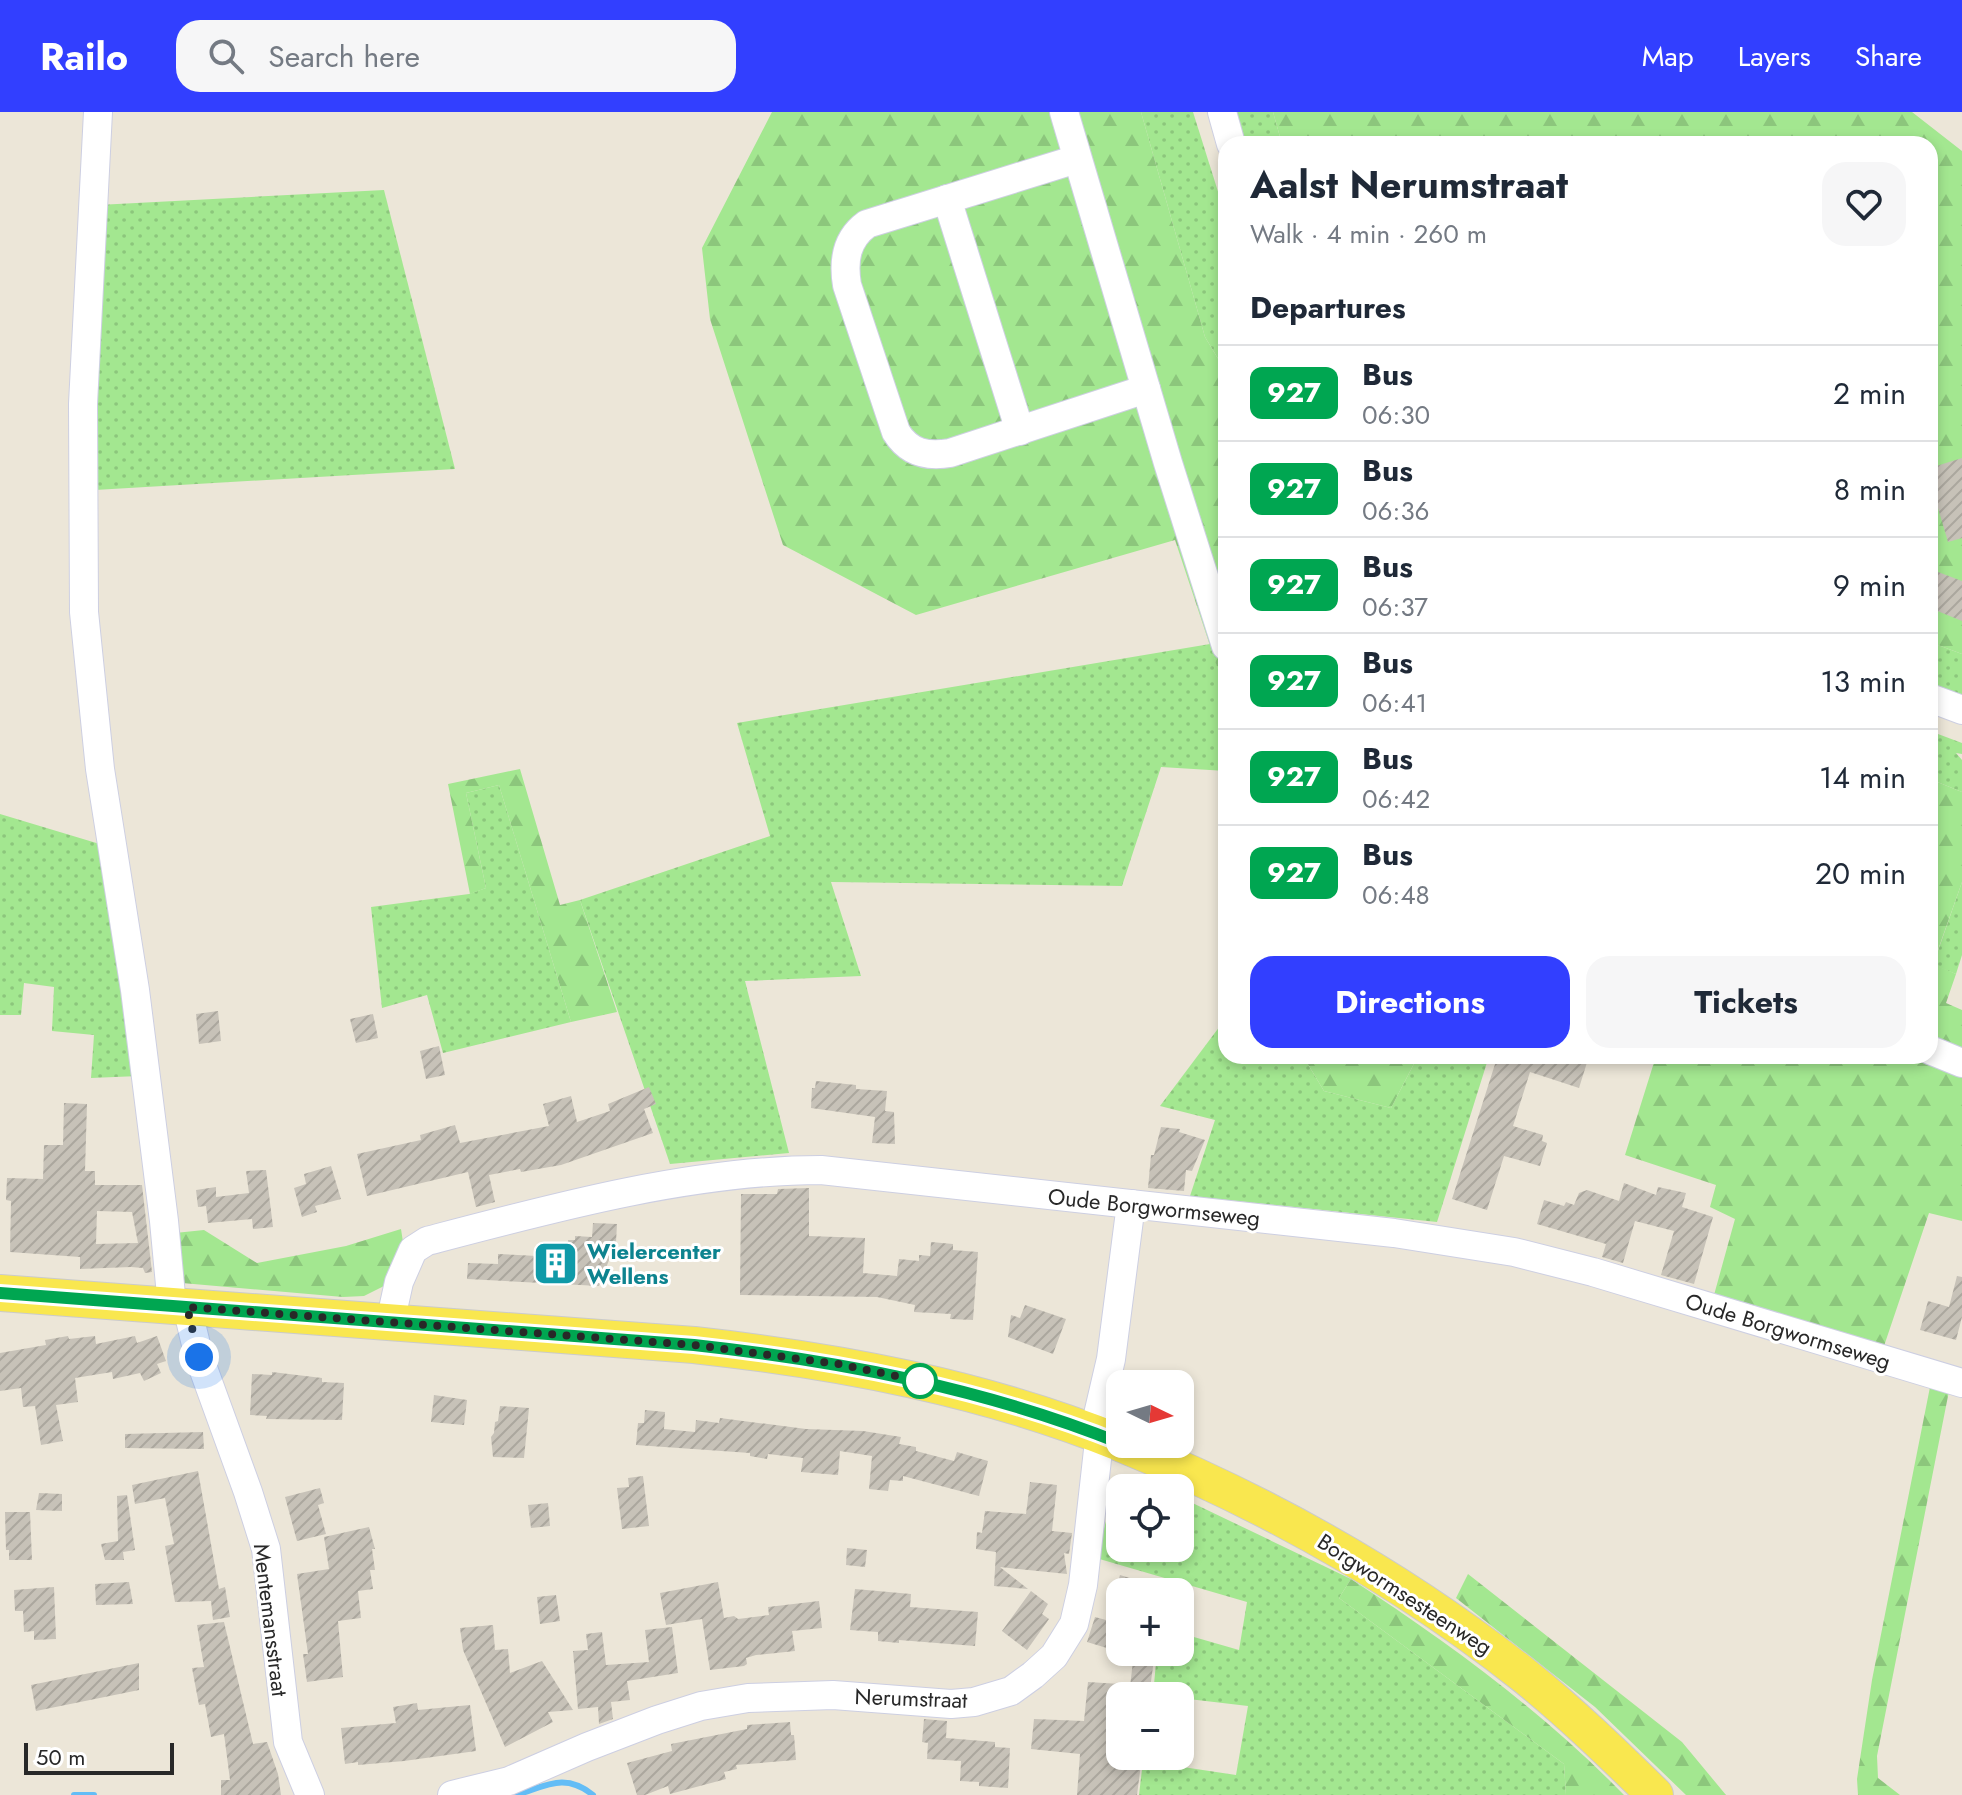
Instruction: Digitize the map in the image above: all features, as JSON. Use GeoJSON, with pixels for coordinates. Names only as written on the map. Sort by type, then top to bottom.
{"type":"FeatureCollection","features":[{"type":"Feature","properties":{"kind":"main road","name":"Borgwormsesteenweg"},"geometry":{"type":"LineString","coordinates":[[0,1293],[694,1345],[838,1364],[915,1379],[1011,1404],[1106,1438]]}},
{"type":"Feature","properties":{"kind":"main road","name":"Borgwormsesteenweg"},"geometry":{"type":"LineString","coordinates":[[1156,1458],[1279,1514],[1405,1589],[1527,1678],[1602,1743],[1655,1795]]}},
{"type":"Feature","properties":{"kind":"street","name":"Mentemansstraat"},"geometry":{"type":"LineString","coordinates":[[98,112],[83,404],[84,612],[100,769],[135,990],[164,1221],[179,1307],[266,1549],[288,1742],[310,1795]]}},
{"type":"Feature","properties":{"kind":"street"},"geometry":{"type":"LineString","coordinates":[[1064,112],[1218,620]]}},
{"type":"Feature","properties":{"kind":"street"},"geometry":{"type":"LineString","coordinates":[[1222,112],[1229,136]]}},
{"type":"Feature","properties":{"kind":"street"},"geometry":{"type":"LineString","coordinates":[[1077,159],[867,224],[860,228],[847,250],[844,271],[847,285],[896,432],[913,450],[930,455],[950,453],[1146,389]]}},
{"type":"Feature","properties":{"kind":"street"},"geometry":{"type":"LineString","coordinates":[[947,199],[1020,431]]}},
{"type":"Feature","properties":{"kind":"street"},"geometry":{"type":"LineString","coordinates":[[1938,701],[1962,710]]}},
{"type":"Feature","properties":{"kind":"street"},"geometry":{"type":"LineString","coordinates":[[1938,1053],[1962,1063]]}},
{"type":"Feature","properties":{"kind":"street","name":"Oude Borgwormseweg"},"geometry":{"type":"LineString","coordinates":[[390,1323],[399,1282],[413,1250],[427,1241],[533,1213],[687,1182],[768,1170],[821,1170],[1394,1233],[1514,1252],[1593,1272],[1962,1383]]}},
{"type":"Feature","properties":{"kind":"street","name":"Nerumstraat"},"geometry":{"type":"LineString","coordinates":[[1108,1370],[1131,1204]]}},
{"type":"Feature","properties":{"kind":"street","name":"Nerumstraat"},"geometry":{"type":"LineString","coordinates":[[1106,1380],[1097,1419],[1106,1431]]}},
{"type":"Feature","properties":{"kind":"street","name":"Nerumstraat"},"geometry":{"type":"LineString","coordinates":[[452,1795],[483,1792],[657,1720],[701,1706],[748,1698],[833,1695],[951,1704],[974,1702],[1011,1691],[1054,1656],[1074,1624],[1083,1585],[1094,1503],[1108,1458]]}},
{"type":"Feature","properties":{"kind":"green space"},"geometry":{"type":"Polygon","coordinates":[[[772,112],[1141,112],[1205,337],[1218,359],[1218,670],[1175,540],[916,615],[783,545],[710,319],[702,248],[772,112]]]}},
{"type":"Feature","properties":{"kind":"green space"},"geometry":{"type":"Polygon","coordinates":[[[1141,112],[1193,112],[1218,192],[1218,359],[1205,337],[1141,112]]]}},
{"type":"Feature","properties":{"kind":"green space"},"geometry":{"type":"Polygon","coordinates":[[[1235,112],[1273,112],[1280,136],[1242,136],[1235,112]]]}},
{"type":"Feature","properties":{"kind":"green space"},"geometry":{"type":"Polygon","coordinates":[[[1273,112],[1912,112],[1962,151],[1962,654],[1938,645],[1938,136],[1280,136],[1273,112]]]}},
{"type":"Feature","properties":{"kind":"green space"},"geometry":{"type":"Polygon","coordinates":[[[384,190],[455,469],[95,490],[98,205],[384,190]]]}},
{"type":"Feature","properties":{"kind":"green space"},"geometry":{"type":"Polygon","coordinates":[[[1210,644],[1218,669],[1218,771],[1161,767],[1122,886],[831,882],[861,976],[745,981],[789,1153],[670,1164],[580,900],[770,836],[737,723],[1210,644]]]}},
{"type":"Feature","properties":{"kind":"green space"},"geometry":{"type":"Polygon","coordinates":[[[1938,645],[1962,654],[1962,701],[1938,692],[1938,645]]]}},
{"type":"Feature","properties":{"kind":"green space"},"geometry":{"type":"Polygon","coordinates":[[[1938,734],[1962,743],[1962,754],[1956,753],[1962,760],[1962,792],[1938,782],[1938,734]]]}},
{"type":"Feature","properties":{"kind":"green space"},"geometry":{"type":"Polygon","coordinates":[[[520,769],[560,905],[580,900],[617,1012],[571,1022],[499,785],[466,793],[486,888],[470,894],[448,784],[520,769]]]}},
{"type":"Feature","properties":{"kind":"green space"},"geometry":{"type":"Polygon","coordinates":[[[1938,782],[1962,792],[1962,882],[1938,950],[1938,782]]]}},
{"type":"Feature","properties":{"kind":"green space"},"geometry":{"type":"Polygon","coordinates":[[[499,785],[571,1022],[443,1053],[427,995],[382,1008],[371,907],[469,894],[486,888],[466,793],[499,785]]]}},
{"type":"Feature","properties":{"kind":"green space"},"geometry":{"type":"Polygon","coordinates":[[[0,814],[103,845],[139,1076],[91,1078],[94,1035],[52,1031],[54,987],[24,983],[21,1015],[0,1015],[0,814]]]}},
{"type":"Feature","properties":{"kind":"green space"},"geometry":{"type":"Polygon","coordinates":[[[1962,882],[1962,955],[1956,974],[1938,967],[1938,951],[1962,882]]]}},
{"type":"Feature","properties":{"kind":"green space"},"geometry":{"type":"Polygon","coordinates":[[[1938,966],[1956,974],[1946,1003],[1962,1010],[1962,1221],[1929,1213],[1884,1346],[1714,1295],[1735,1219],[1710,1207],[1716,1185],[1625,1155],[1653,1064],[1938,1064],[1938,966]]]}},
{"type":"Feature","properties":{"kind":"green space"},"geometry":{"type":"Polygon","coordinates":[[[1218,1029],[1218,1064],[1308,1064],[1324,1091],[1391,1108],[1414,1064],[1486,1064],[1437,1222],[1190,1196],[1215,1120],[1160,1106],[1218,1029]]]}},
{"type":"Feature","properties":{"kind":"green space"},"geometry":{"type":"Polygon","coordinates":[[[1308,1064],[1414,1064],[1391,1108],[1324,1091],[1308,1064]]]}},
{"type":"Feature","properties":{"kind":"green space"},"geometry":{"type":"Polygon","coordinates":[[[401,1229],[403,1242],[390,1283],[364,1296],[343,1297],[182,1283],[175,1233],[204,1230],[257,1263],[346,1246],[401,1229]]]}},
{"type":"Feature","properties":{"kind":"green space"},"geometry":{"type":"Polygon","coordinates":[[[1930,1387],[1949,1391],[1877,1756],[1878,1778],[1900,1795],[1858,1795],[1857,1779],[1872,1680],[1930,1387]]]}},
{"type":"Feature","properties":{"kind":"green space"},"geometry":{"type":"Polygon","coordinates":[[[1194,1504],[1351,1579],[1339,1598],[1564,1764],[1566,1795],[1139,1795],[1142,1770],[1194,1769],[1236,1775],[1248,1706],[1194,1700],[1194,1682],[1154,1682],[1156,1666],[1194,1666],[1194,1637],[1239,1650],[1247,1602],[1194,1587],[1194,1578],[1165,1578],[1110,1562],[1194,1562],[1194,1504]]]}},
{"type":"Feature","properties":{"kind":"green space"},"geometry":{"type":"Polygon","coordinates":[[[1106,1521],[1106,1561],[1096,1558],[1106,1521]]]}},
{"type":"Feature","properties":{"kind":"green space"},"geometry":{"type":"Polygon","coordinates":[[[1468,1574],[1682,1742],[1726,1795],[1686,1795],[1595,1707],[1456,1598],[1468,1574]]]}},
{"type":"Feature","properties":{"kind":"green space"},"geometry":{"type":"Polygon","coordinates":[[[1351,1579],[1494,1680],[1561,1735],[1624,1795],[1566,1795],[1564,1764],[1339,1598],[1351,1579]]]}},
{"type":"Feature","properties":{"kind":"building"},"geometry":{"type":"Polygon","coordinates":[[[1962,458],[1962,538],[1948,542],[1938,508],[1938,466],[1962,458]]]}},
{"type":"Feature","properties":{"kind":"building"},"geometry":{"type":"Polygon","coordinates":[[[1938,572],[1962,581],[1962,621],[1938,611],[1938,572]]]}},
{"type":"Feature","properties":{"kind":"building"},"geometry":{"type":"Polygon","coordinates":[[[218,1011],[221,1041],[199,1044],[196,1014],[218,1011]]]}},
{"type":"Feature","properties":{"kind":"building"},"geometry":{"type":"Polygon","coordinates":[[[373,1014],[378,1038],[356,1043],[350,1019],[373,1014]]]}},
{"type":"Feature","properties":{"kind":"building"},"geometry":{"type":"Polygon","coordinates":[[[439,1046],[445,1075],[426,1079],[420,1051],[439,1046]]]}},
{"type":"Feature","properties":{"kind":"building"},"geometry":{"type":"Polygon","coordinates":[[[1495,1064],[1586,1064],[1579,1088],[1530,1072],[1513,1126],[1543,1135],[1542,1141],[1547,1143],[1540,1166],[1504,1156],[1487,1210],[1452,1199],[1495,1064]]]}},
{"type":"Feature","properties":{"kind":"building"},"geometry":{"type":"Polygon","coordinates":[[[816,1081],[887,1091],[885,1111],[894,1112],[895,1144],[872,1143],[875,1117],[811,1108],[812,1088],[815,1088],[816,1081]]]}},
{"type":"Feature","properties":{"kind":"building"},"geometry":{"type":"Polygon","coordinates":[[[649,1087],[656,1104],[644,1109],[653,1133],[561,1165],[489,1175],[495,1202],[476,1207],[468,1172],[367,1196],[357,1154],[421,1140],[420,1135],[455,1125],[460,1143],[549,1126],[543,1104],[571,1096],[577,1122],[610,1111],[608,1104],[649,1087]]]}},
{"type":"Feature","properties":{"kind":"building"},"geometry":{"type":"Polygon","coordinates":[[[64,1103],[87,1104],[85,1171],[95,1171],[95,1185],[142,1185],[152,1272],[145,1273],[143,1268],[131,1267],[80,1269],[80,1257],[10,1252],[11,1201],[6,1200],[7,1178],[43,1179],[44,1145],[63,1145],[64,1103]],[[97,1211],[96,1244],[138,1243],[132,1212],[97,1211]]]}},
{"type":"Feature","properties":{"kind":"building"},"geometry":{"type":"Polygon","coordinates":[[[1161,1127],[1180,1129],[1179,1132],[1205,1140],[1192,1171],[1186,1170],[1184,1191],[1148,1188],[1151,1155],[1154,1155],[1161,1127]]]}},
{"type":"Feature","properties":{"kind":"building"},"geometry":{"type":"Polygon","coordinates":[[[331,1166],[341,1199],[315,1206],[317,1212],[302,1217],[294,1188],[306,1184],[304,1174],[331,1166]]]}},
{"type":"Feature","properties":{"kind":"building"},"geometry":{"type":"Polygon","coordinates":[[[266,1170],[273,1227],[253,1229],[252,1219],[208,1223],[206,1206],[198,1207],[196,1190],[216,1187],[216,1197],[249,1193],[246,1171],[266,1170]]]}},
{"type":"Feature","properties":{"kind":"building"},"geometry":{"type":"Polygon","coordinates":[[[1624,1183],[1656,1195],[1658,1187],[1686,1193],[1682,1207],[1713,1217],[1694,1284],[1661,1275],[1674,1231],[1635,1221],[1623,1263],[1602,1257],[1606,1244],[1537,1224],[1544,1200],[1564,1206],[1566,1202],[1574,1205],[1579,1193],[1587,1190],[1619,1201],[1624,1183]]]}},
{"type":"Feature","properties":{"kind":"building"},"geometry":{"type":"Polygon","coordinates":[[[809,1188],[809,1236],[865,1238],[863,1273],[897,1276],[899,1259],[919,1261],[919,1255],[930,1256],[931,1242],[953,1244],[953,1250],[978,1252],[973,1320],[950,1319],[951,1314],[914,1312],[915,1305],[877,1297],[740,1295],[741,1194],[777,1194],[778,1189],[809,1188]]]}},
{"type":"Feature","properties":{"kind":"building","name":"Wielercenter Wellens"},"geometry":{"type":"Polygon","coordinates":[[[593,1223],[617,1224],[616,1242],[599,1286],[467,1279],[468,1263],[498,1264],[498,1254],[537,1256],[538,1246],[568,1244],[568,1240],[575,1240],[575,1236],[592,1237],[593,1223]]]}},
{"type":"Feature","properties":{"kind":"building"},"geometry":{"type":"Polygon","coordinates":[[[1957,1276],[1962,1277],[1962,1317],[1956,1340],[1920,1330],[1928,1301],[1949,1307],[1957,1276]]]}},
{"type":"Feature","properties":{"kind":"building"},"geometry":{"type":"Polygon","coordinates":[[[1025,1305],[1066,1319],[1053,1354],[1008,1337],[1011,1315],[1020,1318],[1025,1305]]]}},
{"type":"Feature","properties":{"kind":"building"},"geometry":{"type":"Polygon","coordinates":[[[68,1336],[69,1339],[95,1336],[96,1344],[135,1336],[137,1343],[157,1336],[166,1361],[157,1364],[161,1373],[144,1381],[140,1373],[113,1379],[112,1372],[75,1378],[78,1402],[56,1405],[63,1441],[41,1445],[35,1406],[23,1407],[21,1388],[0,1391],[0,1353],[46,1345],[45,1340],[68,1336]]]}},
{"type":"Feature","properties":{"kind":"building"},"geometry":{"type":"Polygon","coordinates":[[[272,1372],[344,1383],[342,1420],[266,1419],[267,1416],[250,1415],[252,1374],[272,1375],[272,1372]]]}},
{"type":"Feature","properties":{"kind":"building"},"geometry":{"type":"Polygon","coordinates":[[[434,1395],[467,1400],[464,1425],[431,1422],[434,1395]]]}},
{"type":"Feature","properties":{"kind":"building"},"geometry":{"type":"Polygon","coordinates":[[[500,1406],[529,1408],[524,1458],[493,1457],[491,1437],[500,1406]]]}},
{"type":"Feature","properties":{"kind":"building"},"geometry":{"type":"Polygon","coordinates":[[[645,1410],[665,1412],[664,1429],[695,1432],[696,1420],[719,1423],[720,1418],[806,1429],[863,1431],[901,1437],[899,1444],[954,1461],[957,1452],[988,1461],[979,1496],[903,1476],[903,1481],[890,1480],[888,1491],[869,1489],[872,1456],[840,1451],[838,1475],[801,1472],[803,1458],[768,1454],[767,1459],[750,1456],[750,1453],[636,1445],[638,1423],[644,1423],[645,1410]]]}},
{"type":"Feature","properties":{"kind":"building"},"geometry":{"type":"Polygon","coordinates":[[[203,1432],[204,1449],[125,1448],[125,1434],[203,1432]]]}},
{"type":"Feature","properties":{"kind":"building"},"geometry":{"type":"Polygon","coordinates":[[[198,1471],[219,1589],[225,1587],[230,1617],[213,1620],[211,1601],[175,1602],[165,1546],[174,1544],[165,1498],[135,1504],[132,1485],[198,1471]]]}},
{"type":"Feature","properties":{"kind":"building"},"geometry":{"type":"Polygon","coordinates":[[[643,1476],[649,1526],[622,1529],[617,1488],[629,1487],[628,1478],[643,1476]]]}},
{"type":"Feature","properties":{"kind":"building"},"geometry":{"type":"Polygon","coordinates":[[[1030,1482],[1057,1485],[1052,1531],[1072,1533],[1069,1554],[1064,1553],[1067,1574],[1000,1567],[1028,1589],[994,1586],[996,1552],[976,1549],[977,1532],[982,1533],[985,1511],[1026,1514],[1030,1482]]]}},
{"type":"Feature","properties":{"kind":"building"},"geometry":{"type":"Polygon","coordinates":[[[320,1488],[324,1503],[318,1505],[326,1534],[297,1541],[285,1497],[320,1488]]]}},
{"type":"Feature","properties":{"kind":"building"},"geometry":{"type":"Polygon","coordinates":[[[39,1493],[62,1494],[62,1511],[36,1510],[39,1493]]]}},
{"type":"Feature","properties":{"kind":"building"},"geometry":{"type":"Polygon","coordinates":[[[127,1495],[135,1550],[123,1552],[124,1560],[105,1560],[101,1544],[118,1541],[117,1496],[127,1495]]]}},
{"type":"Feature","properties":{"kind":"building"},"geometry":{"type":"Polygon","coordinates":[[[548,1503],[550,1526],[531,1528],[528,1505],[548,1503]]]}},
{"type":"Feature","properties":{"kind":"building"},"geometry":{"type":"Polygon","coordinates":[[[5,1512],[30,1512],[32,1560],[9,1560],[5,1512]]]}},
{"type":"Feature","properties":{"kind":"building"},"geometry":{"type":"Polygon","coordinates":[[[369,1527],[375,1549],[372,1549],[375,1570],[370,1570],[373,1589],[358,1591],[361,1618],[338,1621],[343,1677],[307,1682],[303,1654],[308,1654],[297,1574],[329,1569],[324,1537],[369,1527]]]}},
{"type":"Feature","properties":{"kind":"building"},"geometry":{"type":"Polygon","coordinates":[[[847,1548],[867,1550],[865,1567],[846,1565],[847,1548]]]}},
{"type":"Feature","properties":{"kind":"building"},"geometry":{"type":"Polygon","coordinates":[[[129,1582],[133,1604],[96,1605],[95,1584],[129,1582]]]}},
{"type":"Feature","properties":{"kind":"building"},"geometry":{"type":"Polygon","coordinates":[[[718,1582],[724,1618],[769,1615],[768,1607],[819,1601],[822,1628],[792,1631],[795,1651],[756,1655],[746,1658],[747,1664],[744,1666],[710,1670],[702,1619],[666,1625],[660,1593],[718,1582]]]}},
{"type":"Feature","properties":{"kind":"building"},"geometry":{"type":"Polygon","coordinates":[[[54,1587],[56,1639],[34,1640],[34,1631],[24,1632],[23,1611],[15,1611],[14,1590],[54,1587]]]}},
{"type":"Feature","properties":{"kind":"building"},"geometry":{"type":"Polygon","coordinates":[[[855,1589],[911,1594],[910,1607],[978,1612],[975,1646],[878,1641],[878,1632],[850,1630],[855,1589]]]}},
{"type":"Feature","properties":{"kind":"building"},"geometry":{"type":"Polygon","coordinates":[[[1031,1591],[1048,1604],[1042,1614],[1049,1619],[1027,1650],[1002,1631],[1031,1591]]]}},
{"type":"Feature","properties":{"kind":"building"},"geometry":{"type":"Polygon","coordinates":[[[556,1595],[560,1621],[540,1624],[537,1597],[556,1595]]]}},
{"type":"Feature","properties":{"kind":"building"},"geometry":{"type":"Polygon","coordinates":[[[1095,1617],[1106,1620],[1106,1648],[1087,1642],[1095,1617]]]}},
{"type":"Feature","properties":{"kind":"building"},"geometry":{"type":"Polygon","coordinates":[[[224,1622],[253,1744],[267,1742],[278,1774],[281,1795],[221,1795],[221,1780],[230,1780],[224,1734],[211,1737],[205,1704],[199,1705],[192,1668],[204,1667],[197,1625],[224,1622]]]}},
{"type":"Feature","properties":{"kind":"building"},"geometry":{"type":"Polygon","coordinates":[[[493,1625],[495,1650],[508,1649],[510,1673],[542,1661],[573,1710],[548,1712],[553,1722],[505,1747],[463,1650],[460,1628],[493,1625]]]}},
{"type":"Feature","properties":{"kind":"building"},"geometry":{"type":"Polygon","coordinates":[[[672,1627],[678,1673],[627,1681],[630,1700],[611,1702],[613,1719],[599,1724],[598,1707],[578,1709],[573,1651],[588,1650],[586,1634],[602,1632],[606,1665],[649,1662],[645,1630],[672,1627]]]}},
{"type":"Feature","properties":{"kind":"building"},"geometry":{"type":"Polygon","coordinates":[[[139,1663],[139,1690],[36,1711],[31,1685],[139,1663]]]}},
{"type":"Feature","properties":{"kind":"building"},"geometry":{"type":"Polygon","coordinates":[[[1132,1666],[1153,1666],[1151,1682],[1131,1682],[1132,1666]]]}},
{"type":"Feature","properties":{"kind":"building"},"geometry":{"type":"Polygon","coordinates":[[[1088,1682],[1106,1683],[1106,1770],[1140,1770],[1137,1795],[1077,1795],[1080,1754],[1031,1749],[1034,1719],[1084,1721],[1088,1682]]]}},
{"type":"Feature","properties":{"kind":"building"},"geometry":{"type":"Polygon","coordinates":[[[417,1703],[418,1710],[470,1705],[476,1751],[404,1761],[345,1764],[341,1728],[396,1723],[393,1707],[417,1703]]]}},
{"type":"Feature","properties":{"kind":"building"},"geometry":{"type":"Polygon","coordinates":[[[924,1719],[947,1721],[946,1738],[995,1742],[995,1747],[1010,1748],[1008,1788],[960,1781],[961,1761],[927,1759],[928,1743],[922,1742],[924,1719]]]}},
{"type":"Feature","properties":{"kind":"building"},"geometry":{"type":"Polygon","coordinates":[[[790,1722],[796,1760],[736,1765],[737,1769],[724,1772],[726,1779],[670,1794],[668,1786],[637,1795],[627,1763],[672,1751],[671,1744],[747,1729],[747,1725],[790,1722]]]}},
{"type":"Feature","properties":{"kind":"waterway"},"geometry":{"type":"LineString","coordinates":[[516,1795],[555,1783],[573,1784],[593,1795]]}},
{"type":"Feature","properties":{"kind":"waterway"},"geometry":{"type":"LineString","coordinates":[[74,1795],[94,1795]]}},
{"type":"Feature","properties":{"kind":"bus line","name":"927"},"geometry":{"type":"LineString","coordinates":[[0,1293],[694,1345],[774,1354],[915,1379],[1011,1404],[1106,1438]]}},
{"type":"Feature","properties":{"kind":"place","name":"Wielercenter Wellens"},"geometry":{"type":"Point","coordinates":[556,1264]}},
{"type":"Feature","properties":{"kind":"route"},"geometry":{"type":"LineString","coordinates":[[199,1357],[187,1307],[694,1345],[838,1364],[920,1381]]}}]}
